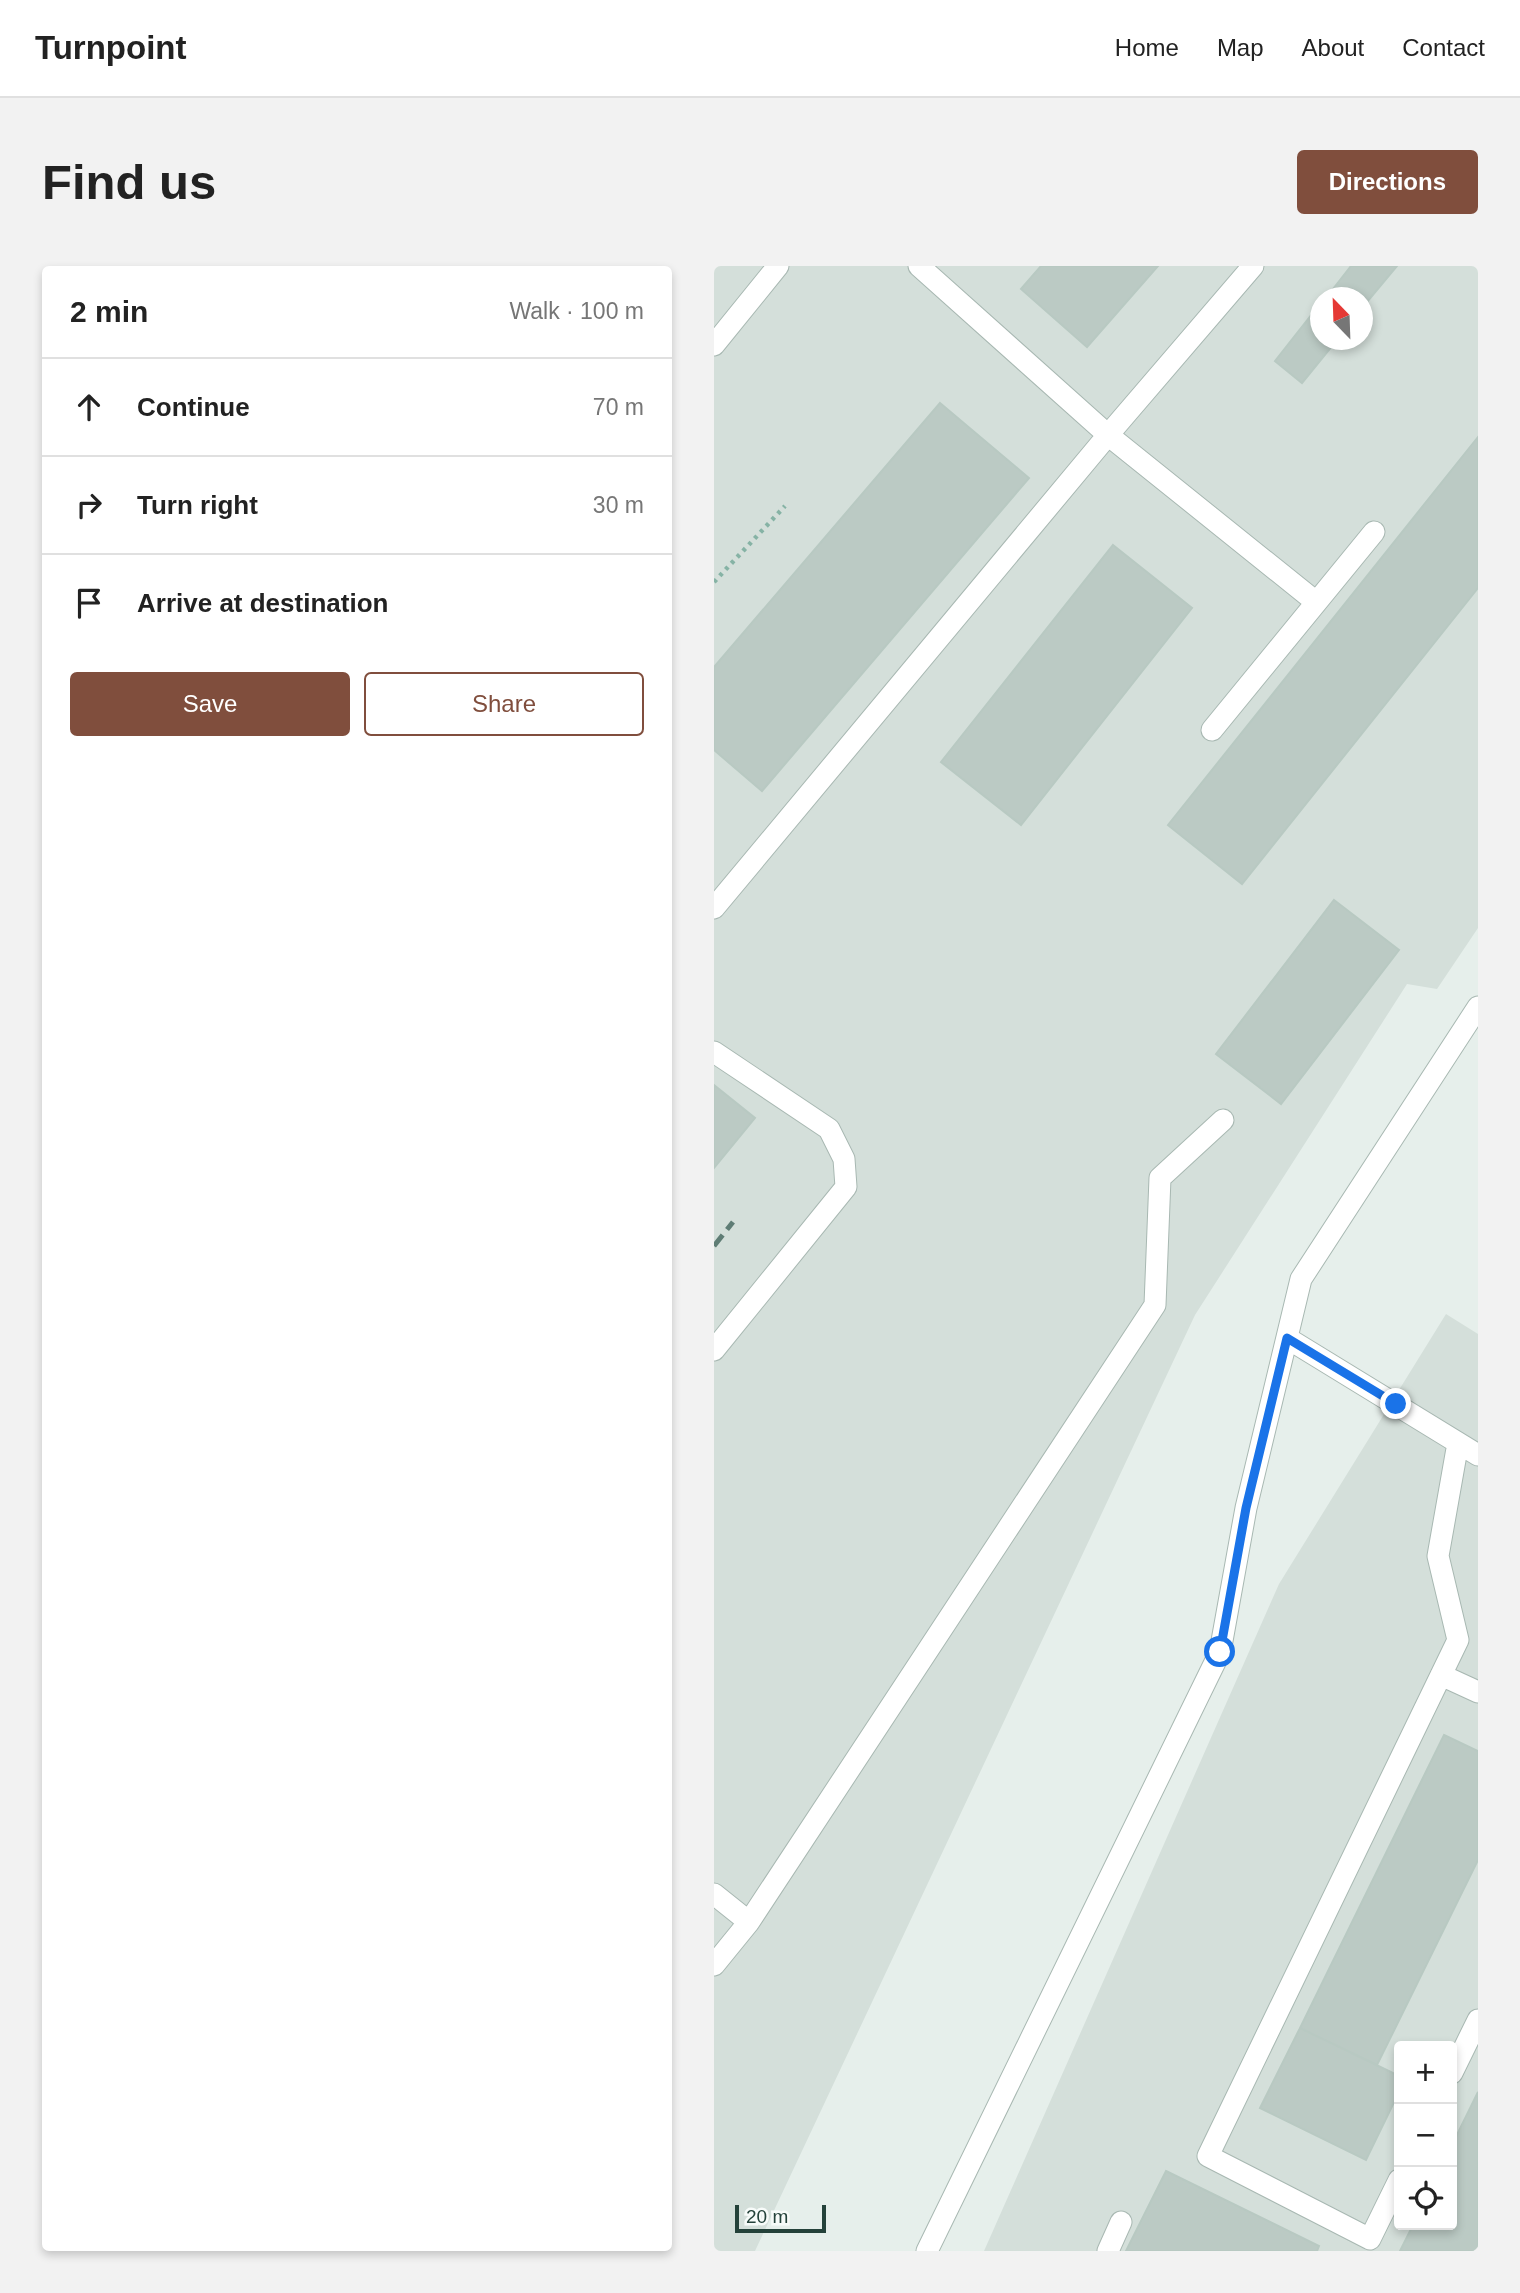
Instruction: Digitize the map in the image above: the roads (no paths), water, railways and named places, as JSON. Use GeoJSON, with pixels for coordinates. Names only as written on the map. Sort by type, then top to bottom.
{"type":"FeatureCollection","features":[{"type":"Feature","properties":{"kind":"lane"},"geometry":{"type":"LineString","coordinates":[[714,345],[778,266]]}},
{"type":"Feature","properties":{"kind":"lane"},"geometry":{"type":"LineString","coordinates":[[919,266],[1108,435],[1316,602]]}},
{"type":"Feature","properties":{"kind":"lane"},"geometry":{"type":"LineString","coordinates":[[714,908],[1108,435],[1253,266]]}},
{"type":"Feature","properties":{"kind":"lane"},"geometry":{"type":"LineString","coordinates":[[1212,730],[1374,532]]}},
{"type":"Feature","properties":{"kind":"lane"},"geometry":{"type":"LineString","coordinates":[[927,2251],[1220,1652],[1246,1508],[1301,1279],[1478,1007]]}},
{"type":"Feature","properties":{"kind":"lane"},"geometry":{"type":"LineString","coordinates":[[714,1052],[829,1129],[844,1159],[846,1187],[714,1350]]}},
{"type":"Feature","properties":{"kind":"lane"},"geometry":{"type":"LineString","coordinates":[[714,1965],[750,1922],[1155,1305],[1160,1178],[1223,1120]]}},
{"type":"Feature","properties":{"kind":"lane"},"geometry":{"type":"LineString","coordinates":[[1287,1338],[1478,1455]]}},
{"type":"Feature","properties":{"kind":"lane"},"geometry":{"type":"LineString","coordinates":[[1394,2190],[1370,2239],[1208,2157],[1458,1640],[1438,1556],[1458,1443]]}},
{"type":"Feature","properties":{"kind":"lane"},"geometry":{"type":"LineString","coordinates":[[1441,1675],[1478,1692]]}},
{"type":"Feature","properties":{"kind":"lane"},"geometry":{"type":"LineString","coordinates":[[714,1894],[750,1922]]}},
{"type":"Feature","properties":{"kind":"lane"},"geometry":{"type":"LineString","coordinates":[[1457,2063],[1478,2020]]}},
{"type":"Feature","properties":{"kind":"lane"},"geometry":{"type":"LineString","coordinates":[[1108,2251],[1121,2222]]}},
{"type":"Feature","properties":{"kind":"railway"},"geometry":{"type":"LineString","coordinates":[[714,1246],[733,1222]]}}]}
